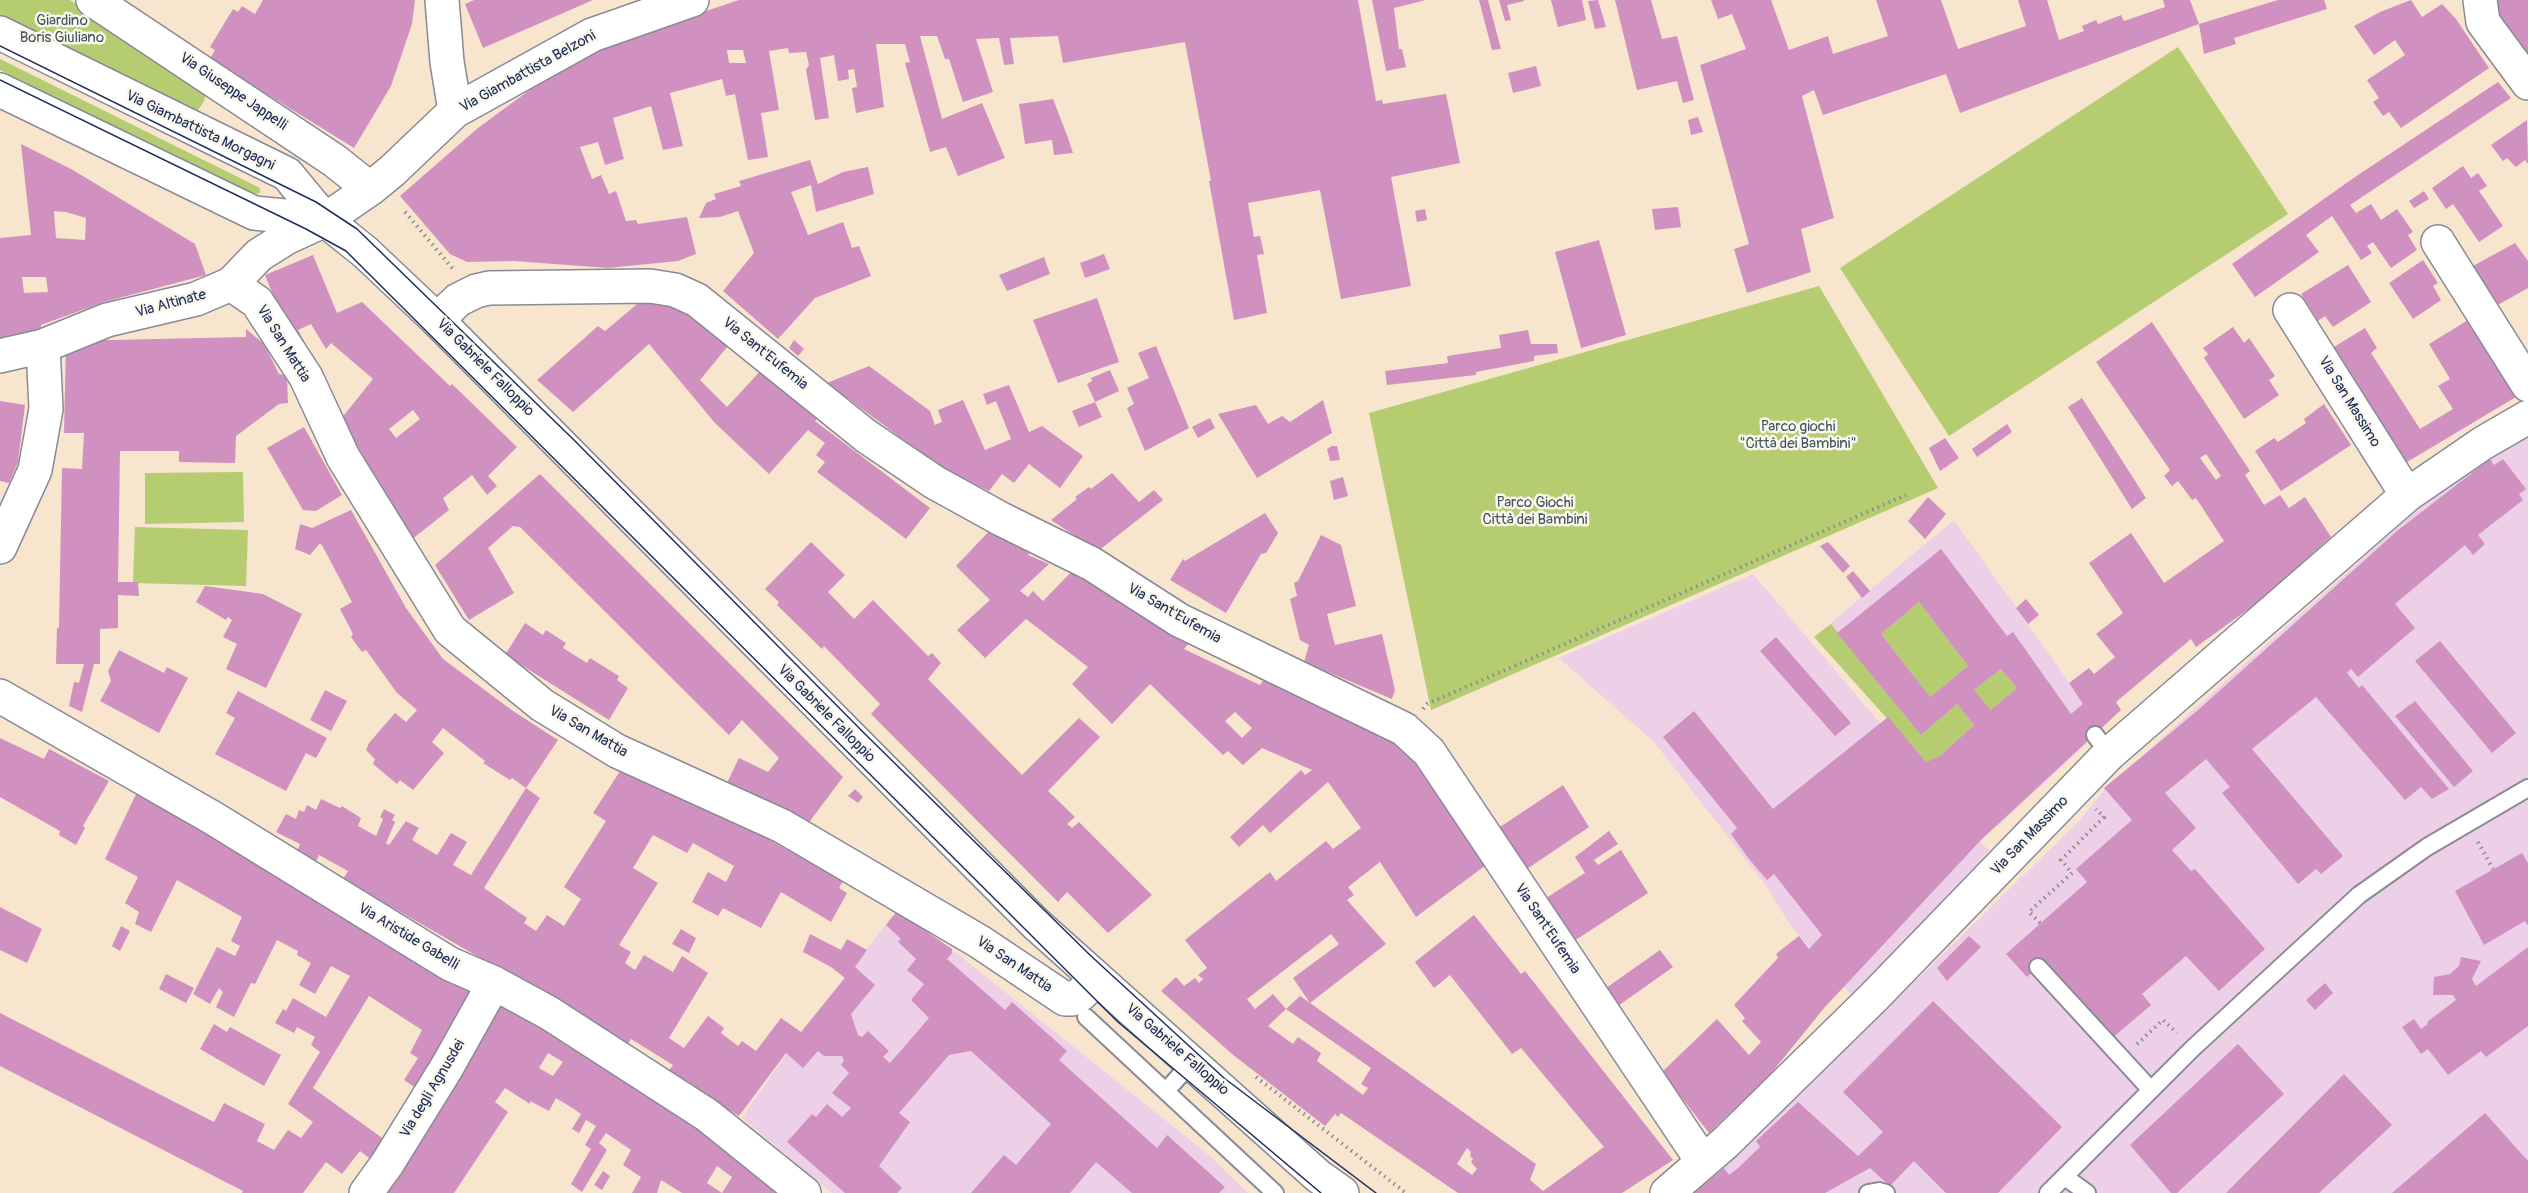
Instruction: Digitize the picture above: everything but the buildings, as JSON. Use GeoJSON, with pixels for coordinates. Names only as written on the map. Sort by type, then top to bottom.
{"type":"FeatureCollection","features":[{"type":"Feature","properties":{"kind":"street","name":"Via Giuseppe Jappelli"},"geometry":{"type":"LineString","coordinates":[[93,0],[335,161],[370,189]]}},
{"type":"Feature","properties":{"kind":"street"},"geometry":{"type":"LineString","coordinates":[[442,0],[447,62],[455,111]]}},
{"type":"Feature","properties":{"kind":"street","name":"Via Giambattista Belzoni"},"geometry":{"type":"LineString","coordinates":[[325,220],[392,171],[455,111],[592,35],[692,0]]}},
{"type":"Feature","properties":{"kind":"street"},"geometry":{"type":"LineString","coordinates":[[2481,11],[2528,83]]}},
{"type":"Feature","properties":{"kind":"street","name":"Via Giambattista Morgagni"},"geometry":{"type":"LineString","coordinates":[[0,33],[286,174],[325,220]]}},
{"type":"Feature","properties":{"kind":"street"},"geometry":{"type":"LineString","coordinates":[[0,90],[254,213],[325,220]]}},
{"type":"Feature","properties":{"kind":"street","name":"Via Altinate"},"geometry":{"type":"LineString","coordinates":[[0,356],[43,346],[107,320],[196,299],[231,284],[259,255],[286,238],[325,220]]}},
{"type":"Feature","properties":{"kind":"street","name":"Via Gabriele Falloppio"},"geometry":{"type":"LineString","coordinates":[[325,220],[365,252],[438,320],[1019,908],[1318,1176],[1341,1193]]}},
{"type":"Feature","properties":{"kind":"street"},"geometry":{"type":"LineString","coordinates":[[2438,242],[2528,385]]}},
{"type":"Feature","properties":{"kind":"street","name":"Via Sant'Eufemia"},"geometry":{"type":"LineString","coordinates":[[438,320],[458,300],[476,291],[475,281],[650,286],[675,290],[697,300],[866,436],[934,482],[1001,519],[1092,564],[1179,620],[1404,729],[1429,752],[1703,1162]]}},
{"type":"Feature","properties":{"kind":"street","name":"Via San Mattia"},"geometry":{"type":"LineString","coordinates":[[231,284],[257,302],[306,376],[343,457],[450,630],[542,705],[617,751],[782,826],[980,942],[1065,999],[1072,999],[1081,994],[1096,979]]}},
{"type":"Feature","properties":{"kind":"street","name":"Via San Massimo"},"geometry":{"type":"LineString","coordinates":[[2290,310],[2407,495]]}},
{"type":"Feature","properties":{"kind":"street"},"geometry":{"type":"LineString","coordinates":[[0,547],[35,470],[46,409],[43,346]]}},
{"type":"Feature","properties":{"kind":"street","name":"Via San Massimo"},"geometry":{"type":"LineString","coordinates":[[1667,1193],[1703,1162],[1874,997],[2075,790],[2102,745],[2407,495],[2484,443],[2528,417]]}},
{"type":"Feature","properties":{"kind":"street","name":"Via Aristide Gabelli"},"geometry":{"type":"LineString","coordinates":[[0,696],[213,818],[450,964],[495,983],[549,1013],[707,1115],[804,1193]]}},
{"type":"Feature","properties":{"kind":"street","name":"Via degli Agnusdei"},"geometry":{"type":"LineString","coordinates":[[366,1193],[387,1164],[447,1067],[495,983]]}},
{"type":"Feature","properties":{"kind":"lane"},"geometry":{"type":"LineString","coordinates":[[2048,1193],[2193,1048],[2359,895],[2393,869],[2528,788]]}},
{"type":"Feature","properties":{"kind":"lane"},"geometry":{"type":"LineString","coordinates":[[2038,967],[2151,1090]]}},
{"type":"Feature","properties":{"kind":"lane"},"geometry":{"type":"LineString","coordinates":[[1086,1017],[1275,1193]]}},
{"type":"Feature","properties":{"kind":"lane"},"geometry":{"type":"LineString","coordinates":[[1166,1091],[1191,1063]]}},
{"type":"Feature","properties":{"kind":"lane"},"geometry":{"type":"LineString","coordinates":[[2065,1178],[2087,1193]]}},
{"type":"Feature","properties":{"kind":"lane"},"geometry":{"type":"LineString","coordinates":[[1868,1193],[1879,1191],[1886,1193]]}},
{"type":"Feature","properties":{"kind":"path"},"geometry":{"type":"LineString","coordinates":[[405,212],[452,268],[475,281]]}},
{"type":"Feature","properties":{"kind":"path"},"geometry":{"type":"LineString","coordinates":[[1404,729],[1427,704],[1661,604],[1906,495]]}},
{"type":"Feature","properties":{"kind":"path"},"geometry":{"type":"LineString","coordinates":[[2040,923],[2029,912],[2073,873],[2061,861],[2104,817],[2075,790]]}},
{"type":"Feature","properties":{"kind":"path"},"geometry":{"type":"LineString","coordinates":[[2468,823],[2493,870]]}},
{"type":"Feature","properties":{"kind":"path"},"geometry":{"type":"LineString","coordinates":[[2122,1058],[2163,1020],[2193,1048]]}},
{"type":"Feature","properties":{"kind":"path"},"geometry":{"type":"LineString","coordinates":[[1248,1071],[1406,1193]]}},
{"type":"Feature","properties":{"kind":"shaded area"},"geometry":{"type":"Polygon","coordinates":[[[2528,436],[2528,1193],[1694,1193],[1724,1168],[2079,821],[2105,789],[2418,509],[2491,458],[2528,436]]]}},
{"type":"Feature","properties":{"kind":"shaded area"},"geometry":{"type":"Polygon","coordinates":[[[1954,520],[2102,729],[1998,826],[1942,755],[1814,637],[1954,520]]]}},
{"type":"Feature","properties":{"kind":"shaded area"},"geometry":{"type":"Polygon","coordinates":[[[1753,574],[1989,851],[1854,998],[1790,925],[1765,884],[1654,742],[1559,658],[1753,574]]]}},
{"type":"Feature","properties":{"kind":"shaded area"},"geometry":{"type":"Polygon","coordinates":[[[896,912],[959,955],[1210,1156],[1248,1193],[832,1193],[742,1118],[803,1030],[896,912]]]}},
{"type":"Feature","properties":{"kind":"green space","name":"Giardino Boris Giuliano"},"geometry":{"type":"Polygon","coordinates":[[[0,0],[70,0],[179,74],[207,89],[204,101],[188,126],[0,30],[0,0]]]}},
{"type":"Feature","properties":{"kind":"green space"},"geometry":{"type":"Polygon","coordinates":[[[2178,47],[2288,214],[1949,436],[1840,268],[2178,47]]]}},
{"type":"Feature","properties":{"kind":"green space"},"geometry":{"type":"Polygon","coordinates":[[[0,59],[260,188],[260,193],[254,194],[0,70],[0,59]]]}},
{"type":"Feature","properties":{"kind":"green space","name":"Parco Giochi Città dei Bambini"},"geometry":{"type":"Polygon","coordinates":[[[1819,286],[1938,488],[1431,710],[1369,413],[1819,286]]]}},
{"type":"Feature","properties":{"kind":"green space"},"geometry":{"type":"Polygon","coordinates":[[[243,472],[244,522],[145,524],[145,473],[243,472]]]}},
{"type":"Feature","properties":{"kind":"green space"},"geometry":{"type":"Polygon","coordinates":[[[135,527],[248,530],[246,586],[133,583],[135,527]]]}},
{"type":"Feature","properties":{"kind":"green space"},"geometry":{"type":"Polygon","coordinates":[[[1919,602],[1968,666],[1930,697],[1881,634],[1919,602]]]}},
{"type":"Feature","properties":{"kind":"green space"},"geometry":{"type":"Polygon","coordinates":[[[1831,624],[1921,735],[1957,704],[1974,725],[1941,755],[1926,762],[1814,637],[1831,624]]]}},
{"type":"Feature","properties":{"kind":"green space"},"geometry":{"type":"Polygon","coordinates":[[[2001,669],[2017,688],[1991,710],[1974,690],[2001,669]]]}},
{"type":"Feature","properties":{"kind":"tram line"},"geometry":{"type":"LineString","coordinates":[[0,46],[316,202],[357,229],[574,440],[865,734],[1091,956],[1224,1078],[1376,1193]]}},
{"type":"Feature","properties":{"kind":"tram line"},"geometry":{"type":"LineString","coordinates":[[0,80],[306,229],[346,251],[1118,1022],[1321,1193]]}},
{"type":"Feature","properties":{"kind":"park label","name":"Parco giochi \"Città dei Bambini\""},"geometry":{"type":"Point","coordinates":[1798,436]}}]}
